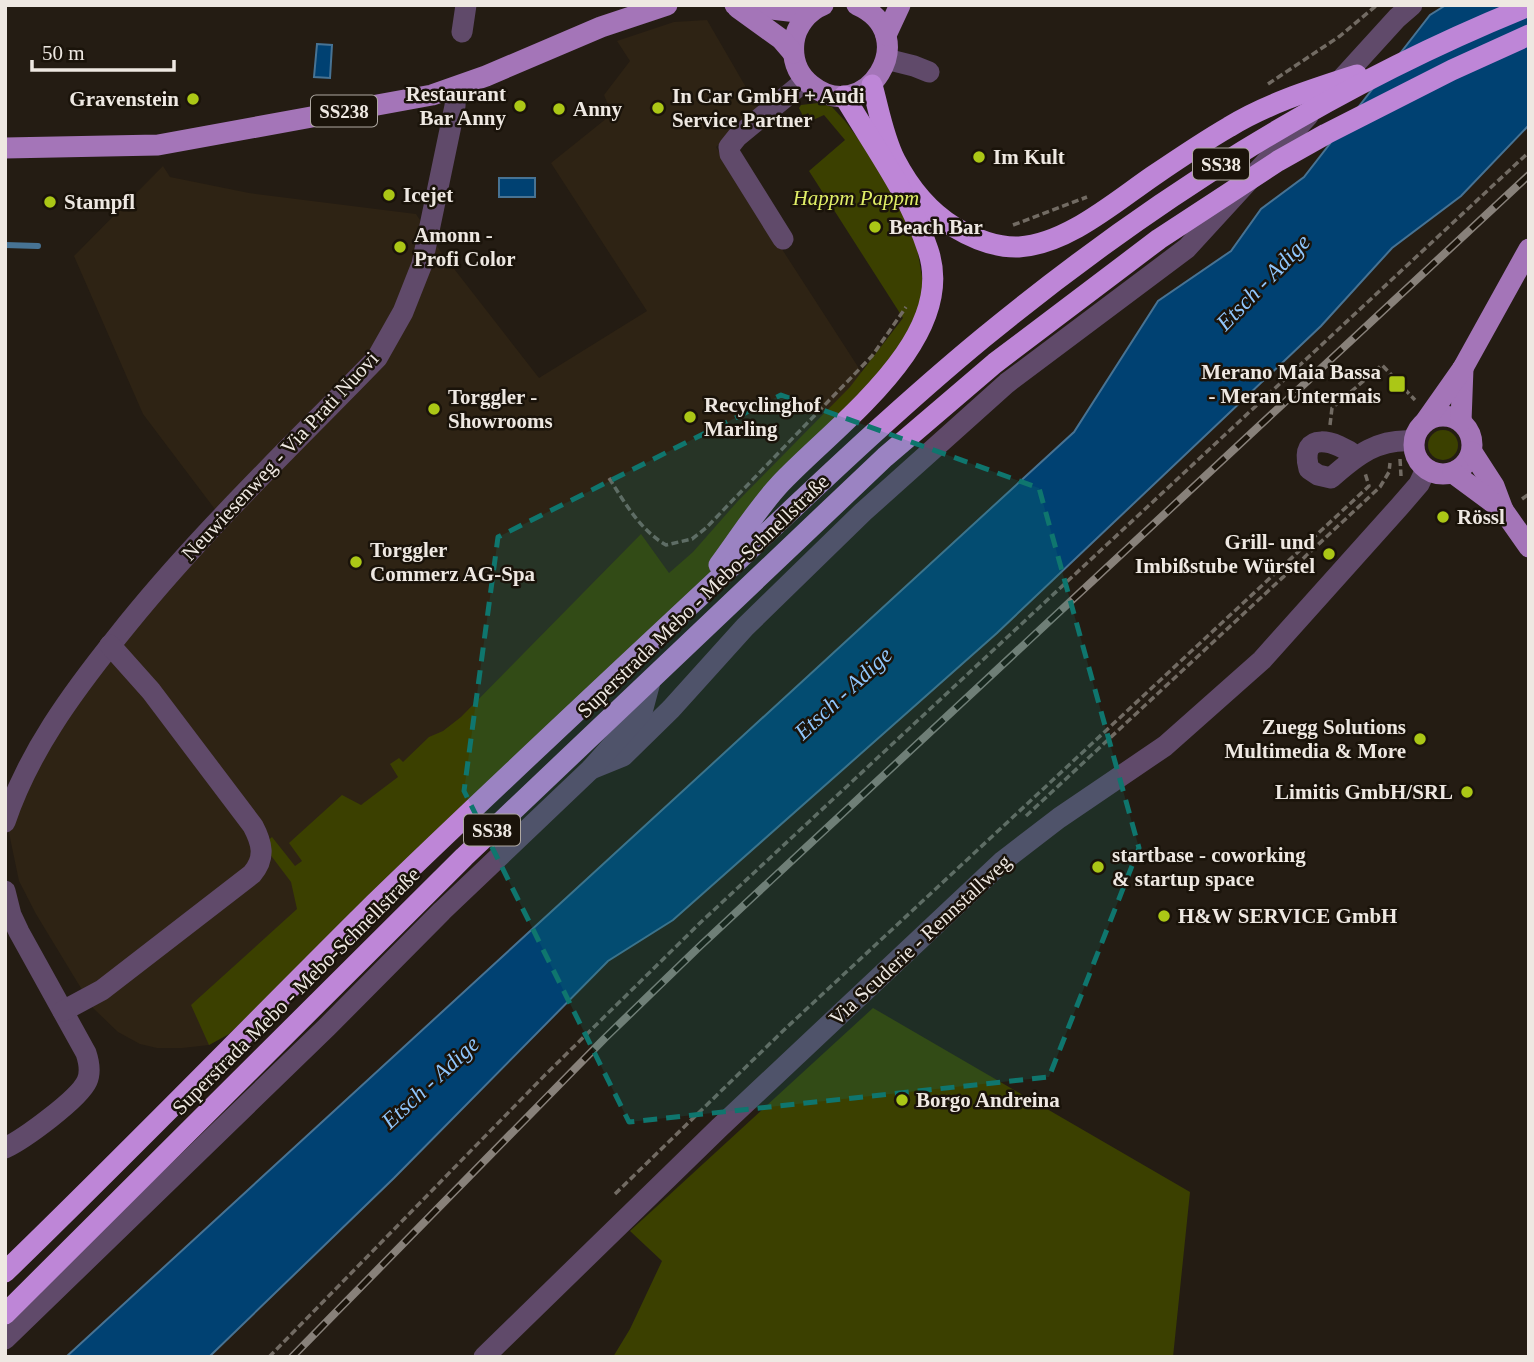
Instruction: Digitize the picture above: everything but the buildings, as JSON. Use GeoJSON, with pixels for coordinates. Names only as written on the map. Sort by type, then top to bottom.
{"type":"FeatureCollection","features":[{"type":"Feature","properties":{"kind":"highway","name":"Superstrada Mebo - Mebo-Schnellstraße"},"geometry":{"type":"LineString","coordinates":[[5,1272],[530,753],[836,467],[975,345],[1126,228],[1258,140],[1409,58],[1529,6]]}},
{"type":"Feature","properties":{"kind":"highway","name":"Superstrada Mebo - Mebo-Schnellstraße"},"geometry":{"type":"LineString","coordinates":[[5,1314],[464,857],[885,457],[995,363],[1159,239],[1278,161],[1417,88],[1529,35]]}},
{"type":"Feature","properties":{"kind":"highway"},"geometry":{"type":"LineString","coordinates":[[872,85],[883,130],[895,159],[926,205],[943,220],[980,241],[1018,247],[1038,244],[1085,223],[1231,125],[1311,90],[1409,58]]}},
{"type":"Feature","properties":{"kind":"highway"},"geometry":{"type":"LineString","coordinates":[[688,608],[779,485],[900,362],[921,329],[928,311],[932,292],[929,251],[910,208],[844,96]]}},
{"type":"Feature","properties":{"kind":"main road","name":"SS238"},"geometry":{"type":"LineString","coordinates":[[5,148],[158,145],[409,99],[456,87],[629,11],[667,5]]}},
{"type":"Feature","properties":{"kind":"main road"},"geometry":{"type":"LineString","coordinates":[[817,8],[797,12],[735,5],[781,39],[793,53],[805,81],[823,93],[844,96],[859,93],[872,85],[880,75],[886,59],[886,35],[900,5]]}},
{"type":"Feature","properties":{"kind":"main road"},"geometry":{"type":"LineString","coordinates":[[857,5],[873,15],[886,35]]}},
{"type":"Feature","properties":{"kind":"main road"},"geometry":{"type":"LineString","coordinates":[[793,53],[795,36],[800,25],[817,8]]}},
{"type":"Feature","properties":{"kind":"main road"},"geometry":{"type":"LineString","coordinates":[[1422,413],[1443,415],[1461,421],[1469,430],[1473,441],[1472,452],[1461,468],[1453,473],[1434,473],[1426,469],[1415,451],[1414,441],[1422,413],[1463,368],[1529,249]]}},
{"type":"Feature","properties":{"kind":"main road"},"geometry":{"type":"LineString","coordinates":[[1461,421],[1463,368]]}},
{"type":"Feature","properties":{"kind":"main road"},"geometry":{"type":"LineString","coordinates":[[1472,452],[1494,486],[1503,510],[1529,547]]}},
{"type":"Feature","properties":{"kind":"main road"},"geometry":{"type":"LineString","coordinates":[[1453,473],[1503,510]]}},
{"type":"Feature","properties":{"kind":"street"},"geometry":{"type":"LineString","coordinates":[[462,32],[466,5]]}},
{"type":"Feature","properties":{"kind":"street"},"geometry":{"type":"LineString","coordinates":[[591,769],[623,756],[765,608],[863,512],[1007,383],[1187,248],[1397,18],[1412,5]]}},
{"type":"Feature","properties":{"kind":"street"},"geometry":{"type":"LineString","coordinates":[[886,59],[929,72]]}},
{"type":"Feature","properties":{"kind":"street"},"geometry":{"type":"LineString","coordinates":[[783,239],[730,154],[729,147],[737,137],[805,81]]}},
{"type":"Feature","properties":{"kind":"street","name":"Neuwiesenweg - Via Prati Nuovi"},"geometry":{"type":"LineString","coordinates":[[5,822],[24,777],[59,713],[156,587],[377,358],[403,313],[422,264],[455,106],[456,87]]}},
{"type":"Feature","properties":{"kind":"street"},"geometry":{"type":"LineString","coordinates":[[1360,460],[1390,440],[1414,441]]}},
{"type":"Feature","properties":{"kind":"street","name":"Via Scuderie - Rennstallweg"},"geometry":{"type":"LineString","coordinates":[[484,1357],[719,1128],[1003,861],[1059,818],[1165,746],[1262,660],[1419,484],[1426,469]]}},
{"type":"Feature","properties":{"kind":"street"},"geometry":{"type":"LineString","coordinates":[[63,1010],[102,990],[176,935],[252,874],[262,858],[254,825],[151,691],[110,645]]}},
{"type":"Feature","properties":{"kind":"street"},"geometry":{"type":"LineString","coordinates":[[5,1339],[327,1027],[442,911],[591,769],[642,712],[650,681]]}},
{"type":"Feature","properties":{"kind":"street"},"geometry":{"type":"LineString","coordinates":[[5,891],[19,932],[89,1063],[88,1079],[78,1093],[23,1139],[5,1148]]}},
{"type":"Feature","properties":{"kind":"path"},"geometry":{"type":"LineString","coordinates":[[269,1357],[545,1075],[701,922],[1529,152]]}},
{"type":"Feature","properties":{"kind":"path"},"geometry":{"type":"LineString","coordinates":[[609,478],[637,521],[655,539],[666,545],[692,539],[706,528],[872,356],[899,316],[913,302]]}},
{"type":"Feature","properties":{"kind":"path"},"geometry":{"type":"LineString","coordinates":[[1330,425],[1332,408],[1382,365],[1422,413]]}},
{"type":"Feature","properties":{"kind":"path"},"geometry":{"type":"LineString","coordinates":[[615,1194],[785,1029],[1369,486],[1360,460]]}},
{"type":"Feature","properties":{"kind":"path"},"geometry":{"type":"LineString","coordinates":[[1522,499],[1529,494]]}},
{"type":"Feature","properties":{"kind":"path"},"geometry":{"type":"LineString","coordinates":[[1030,802],[1035,808]]}},
{"type":"Feature","properties":{"kind":"highlighted area"},"geometry":{"type":"Polygon","coordinates":[[[781,395],[1039,488],[1139,848],[1049,1077],[629,1122],[464,791],[498,537],[781,395]]]}},
{"type":"Feature","properties":{"kind":"shaded area"},"geometry":{"type":"Polygon","coordinates":[[[707,20],[758,108],[716,147],[873,390],[229,1034],[209,1045],[157,1048],[140,1044],[118,1032],[93,1008],[36,914],[19,881],[8,828],[59,713],[217,512],[143,414],[74,256],[163,166],[170,177],[249,193],[416,214],[441,252],[539,378],[647,311],[551,163],[612,114],[604,95],[630,61],[617,41],[674,22],[707,20]]]}},
{"type":"Feature","properties":{"kind":"green space","name":"Happm Pappm"},"geometry":{"type":"Polygon","coordinates":[[[818,103],[832,107],[845,121],[910,208],[928,311],[848,416],[688,608],[229,1034],[209,1045],[191,1005],[297,909],[291,882],[263,845],[272,837],[295,866],[302,861],[289,843],[342,795],[361,805],[398,777],[390,764],[399,758],[403,762],[429,737],[443,731],[461,717],[641,534],[669,573],[693,552],[737,502],[850,387],[903,318],[809,171],[845,140],[824,115],[813,120],[808,113],[803,116],[799,108],[801,105],[818,103]]]}},
{"type":"Feature","properties":{"kind":"green space"},"geometry":{"type":"Polygon","coordinates":[[[1443,430],[1454,434],[1458,445],[1454,456],[1443,460],[1432,456],[1428,445],[1432,434],[1443,430]]]}},
{"type":"Feature","properties":{"kind":"green space","name":"Borgo Andreina"},"geometry":{"type":"Polygon","coordinates":[[[873,1008],[1190,1192],[1173,1357],[613,1357],[630,1329],[662,1261],[630,1231],[873,1008]]]}},
{"type":"Feature","properties":{"kind":"water","name":"Etsch - Adige"},"geometry":{"type":"Polygon","coordinates":[[[1446,5],[1529,5],[1529,125],[1461,196],[1392,248],[1321,326],[997,633],[673,920],[608,961],[394,1178],[209,1357],[66,1357],[1074,432],[1158,301],[1231,251],[1261,209],[1304,177],[1430,15],[1446,5]]]}},
{"type":"Feature","properties":{"kind":"water"},"geometry":{"type":"Polygon","coordinates":[[[317,44],[332,45],[330,78],[314,77],[317,44]]]}},
{"type":"Feature","properties":{"kind":"water"},"geometry":{"type":"Polygon","coordinates":[[[499,178],[535,178],[535,197],[499,197],[499,178]]]}},
{"type":"Feature","properties":{"kind":"waterway"},"geometry":{"type":"LineString","coordinates":[[5,245],[38,246]]}},
{"type":"Feature","properties":{"kind":"railway"},"geometry":{"type":"LineString","coordinates":[[292,1357],[605,1038],[699,947],[1529,175]]}},
{"type":"Feature","properties":{"kind":"place","name":"Gravenstein"},"geometry":{"type":"Point","coordinates":[193,99]}},
{"type":"Feature","properties":{"kind":"place","name":"Restaurant Bar Anny"},"geometry":{"type":"Point","coordinates":[520,106]}},
{"type":"Feature","properties":{"kind":"place","name":"In Car GmbH + Audi Service Partner"},"geometry":{"type":"Point","coordinates":[658,108]}},
{"type":"Feature","properties":{"kind":"place","name":"Anny"},"geometry":{"type":"Point","coordinates":[559,109]}},
{"type":"Feature","properties":{"kind":"place","name":"Im Kult"},"geometry":{"type":"Point","coordinates":[979,157]}},
{"type":"Feature","properties":{"kind":"place","name":"Icejet"},"geometry":{"type":"Point","coordinates":[389,195]}},
{"type":"Feature","properties":{"kind":"place","name":"Stampfl"},"geometry":{"type":"Point","coordinates":[50,202]}},
{"type":"Feature","properties":{"kind":"place","name":"Beach Bar"},"geometry":{"type":"Point","coordinates":[875,227]}},
{"type":"Feature","properties":{"kind":"place","name":"Amonn - Profi Color"},"geometry":{"type":"Point","coordinates":[400,247]}},
{"type":"Feature","properties":{"kind":"place","name":"Merano Maia Bassa - Meran Untermais"},"geometry":{"type":"Point","coordinates":[1397,384]}},
{"type":"Feature","properties":{"kind":"place","name":"Torggler - Showrooms"},"geometry":{"type":"Point","coordinates":[434,409]}},
{"type":"Feature","properties":{"kind":"place","name":"Recyclinghof Marling"},"geometry":{"type":"Point","coordinates":[690,417]}},
{"type":"Feature","properties":{"kind":"place","name":"Rössl"},"geometry":{"type":"Point","coordinates":[1443,517]}},
{"type":"Feature","properties":{"kind":"place","name":"Grill- und Imbißstube Würstel"},"geometry":{"type":"Point","coordinates":[1329,554]}},
{"type":"Feature","properties":{"kind":"place","name":"Torggler Commerz AG-Spa"},"geometry":{"type":"Point","coordinates":[356,562]}},
{"type":"Feature","properties":{"kind":"place","name":"Zuegg Solutions Multimedia & More"},"geometry":{"type":"Point","coordinates":[1420,739]}},
{"type":"Feature","properties":{"kind":"place","name":"Limitis GmbH/SRL"},"geometry":{"type":"Point","coordinates":[1467,792]}},
{"type":"Feature","properties":{"kind":"place","name":"startbase - coworking & startup space"},"geometry":{"type":"Point","coordinates":[1098,867]}},
{"type":"Feature","properties":{"kind":"place","name":"H&W SERVICE GmbH"},"geometry":{"type":"Point","coordinates":[1164,916]}},
{"type":"Feature","properties":{"kind":"place","name":"Borgo Andreina"},"geometry":{"type":"Point","coordinates":[902,1100]}}]}
